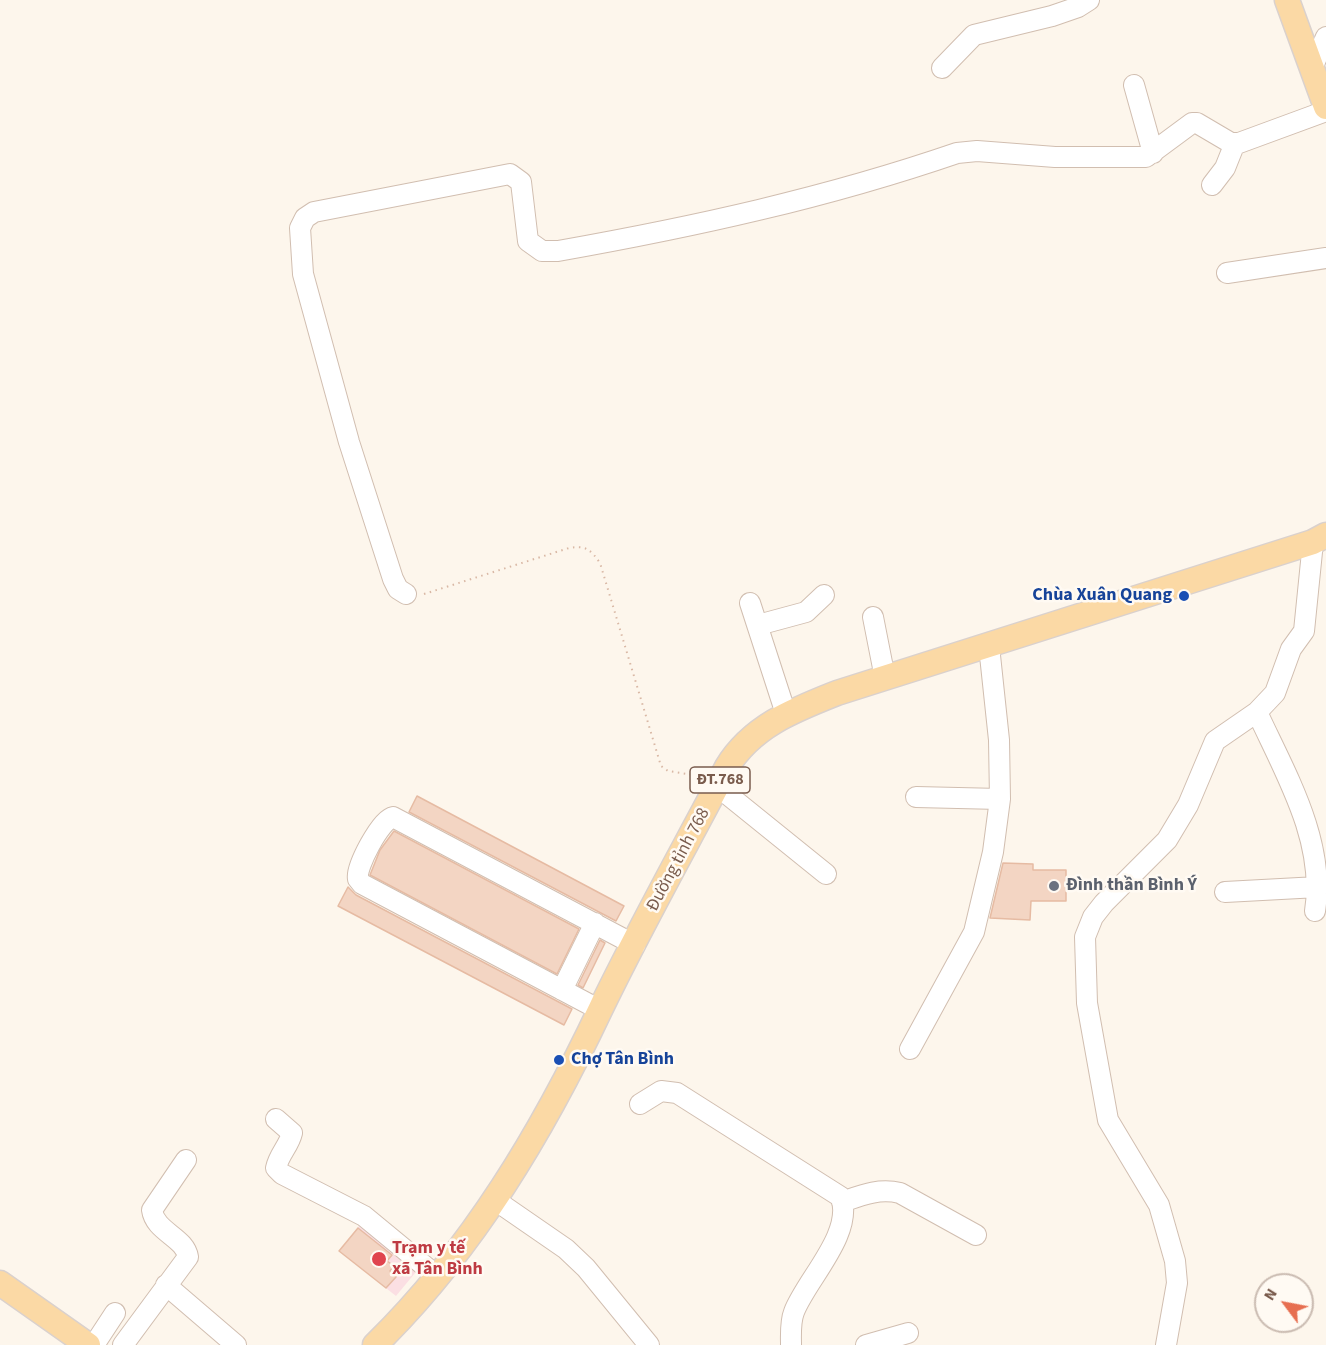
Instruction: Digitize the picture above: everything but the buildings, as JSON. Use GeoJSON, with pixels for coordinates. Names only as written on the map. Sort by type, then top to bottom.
{"type":"FeatureCollection","features":[{"type":"Feature","properties":{"kind":"main road"},"geometry":{"type":"LineString","coordinates":[[1287,0],[1325,103]]}},
{"type":"Feature","properties":{"kind":"main road","name":"Đường tỉnh 768"},"geometry":{"type":"LineString","coordinates":[[385,1343],[482,1222],[537,1129],[719,783],[736,753],[744,745],[786,714],[837,693],[1319,539]]}},
{"type":"Feature","properties":{"kind":"main road"},"geometry":{"type":"LineString","coordinates":[[0,1283],[88,1345]]}},
{"type":"Feature","properties":{"kind":"street"},"geometry":{"type":"LineString","coordinates":[[942,68],[974,34],[1052,16],[1078,7],[1089,0]]}},
{"type":"Feature","properties":{"kind":"street"},"geometry":{"type":"LineString","coordinates":[[1312,68],[1326,37]]}},
{"type":"Feature","properties":{"kind":"street"},"geometry":{"type":"LineString","coordinates":[[1134,85],[1153,153]]}},
{"type":"Feature","properties":{"kind":"street"},"geometry":{"type":"LineString","coordinates":[[1212,185],[1225,168],[1235,143],[1325,103]]}},
{"type":"Feature","properties":{"kind":"street"},"geometry":{"type":"LineString","coordinates":[[406,594],[398,589],[389,568],[349,441],[303,274],[300,228],[305,218],[314,212],[510,174],[521,182],[528,241],[542,251],[558,250],[685,228],[830,194],[965,152],[1101,158],[1146,157],[1192,123],[1235,143]]}},
{"type":"Feature","properties":{"kind":"street"},"geometry":{"type":"LineString","coordinates":[[1227,273],[1326,258]]}},
{"type":"Feature","properties":{"kind":"street"},"geometry":{"type":"LineString","coordinates":[[1166,1345],[1178,1283],[1175,1261],[1160,1205],[1108,1120],[1087,1003],[1085,937],[1093,916],[1167,840],[1188,805],[1215,741],[1257,712],[1275,693],[1291,649],[1304,631],[1319,539]]}},
{"type":"Feature","properties":{"kind":"street"},"geometry":{"type":"LineString","coordinates":[[758,625],[806,612],[824,595]]}},
{"type":"Feature","properties":{"kind":"street"},"geometry":{"type":"LineString","coordinates":[[750,603],[786,714]]}},
{"type":"Feature","properties":{"kind":"street"},"geometry":{"type":"LineString","coordinates":[[873,616],[885,678]]}},
{"type":"Feature","properties":{"kind":"street"},"geometry":{"type":"LineString","coordinates":[[910,1048],[974,932],[993,852],[1000,799],[999,740],[988,646]]}},
{"type":"Feature","properties":{"kind":"street"},"geometry":{"type":"LineString","coordinates":[[1257,712],[1298,802],[1312,851],[1318,886],[1315,911]]}},
{"type":"Feature","properties":{"kind":"street"},"geometry":{"type":"LineString","coordinates":[[719,783],[826,874]]}},
{"type":"Feature","properties":{"kind":"street"},"geometry":{"type":"LineString","coordinates":[[916,797],[1000,799]]}},
{"type":"Feature","properties":{"kind":"street"},"geometry":{"type":"LineString","coordinates":[[600,1010],[362,884],[358,879],[358,868],[383,822],[393,817],[635,945]]}},
{"type":"Feature","properties":{"kind":"street"},"geometry":{"type":"LineString","coordinates":[[1225,892],[1318,886]]}},
{"type":"Feature","properties":{"kind":"street"},"geometry":{"type":"LineString","coordinates":[[562,990],[594,923]]}},
{"type":"Feature","properties":{"kind":"street"},"geometry":{"type":"LineString","coordinates":[[640,1104],[657,1092],[668,1090],[677,1093],[840,1197],[842,1202],[838,1229],[829,1252],[794,1311],[791,1345]]}},
{"type":"Feature","properties":{"kind":"street"},"geometry":{"type":"LineString","coordinates":[[276,1119],[292,1133],[290,1141],[278,1158],[276,1168],[282,1174],[364,1216],[438,1277]]}},
{"type":"Feature","properties":{"kind":"street"},"geometry":{"type":"LineString","coordinates":[[123,1345],[188,1257],[188,1253],[159,1226],[153,1218],[152,1210],[186,1160]]}},
{"type":"Feature","properties":{"kind":"street"},"geometry":{"type":"LineString","coordinates":[[842,1202],[883,1190],[900,1193],[976,1235]]}},
{"type":"Feature","properties":{"kind":"street"},"geometry":{"type":"LineString","coordinates":[[495,1200],[566,1249],[586,1268],[649,1345]]}},
{"type":"Feature","properties":{"kind":"street"},"geometry":{"type":"LineString","coordinates":[[166,1286],[236,1345]]}},
{"type":"Feature","properties":{"kind":"street"},"geometry":{"type":"LineString","coordinates":[[94,1345],[115,1313]]}},
{"type":"Feature","properties":{"kind":"street"},"geometry":{"type":"LineString","coordinates":[[866,1345],[908,1333]]}},
{"type":"Feature","properties":{"kind":"path"},"geometry":{"type":"LineString","coordinates":[[406,594],[420,595],[570,548],[583,546],[593,552],[600,564],[661,766],[668,771],[719,783]]}},
{"type":"Feature","properties":{"kind":"shaded area","name":"Trạm y tế xã Tân Bình"},"geometry":{"type":"Polygon","coordinates":[[[363,1221],[420,1267],[396,1296],[339,1251],[363,1221]]]}},
{"type":"Feature","properties":{"kind":"place","name":"Chùa Xuân Quang"},"geometry":{"type":"Point","coordinates":[1184,596]}},
{"type":"Feature","properties":{"kind":"place","name":"Đình thần Bình Ý"},"geometry":{"type":"Point","coordinates":[1054,886]}},
{"type":"Feature","properties":{"kind":"place","name":"Chợ Tân Bình"},"geometry":{"type":"Point","coordinates":[559,1060]}},
{"type":"Feature","properties":{"kind":"place","name":"Trạm y tế xã Tân Bình"},"geometry":{"type":"Point","coordinates":[379,1259]}}]}
